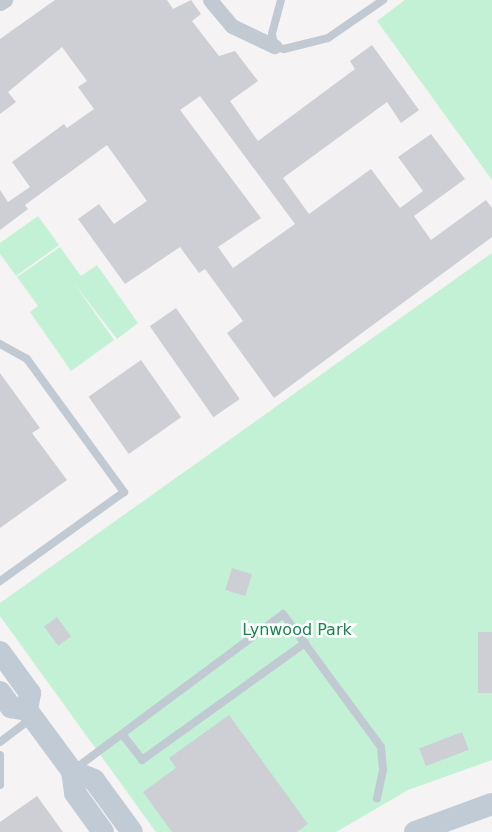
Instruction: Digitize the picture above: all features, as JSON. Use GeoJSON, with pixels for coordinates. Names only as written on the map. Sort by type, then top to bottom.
{"type":"FeatureCollection","features":[{"type":"Feature","properties":{"kind":"street"},"geometry":{"type":"LineString","coordinates":[[0,3],[5,0]]}},
{"type":"Feature","properties":{"kind":"street"},"geometry":{"type":"LineString","coordinates":[[210,0],[232,26],[274,46]]}},
{"type":"Feature","properties":{"kind":"street"},"geometry":{"type":"LineString","coordinates":[[0,652],[30,693],[30,714]]}},
{"type":"Feature","properties":{"kind":"street"},"geometry":{"type":"LineString","coordinates":[[0,692],[11,707],[30,714],[72,771],[75,793],[103,832]]}},
{"type":"Feature","properties":{"kind":"street"},"geometry":{"type":"LineString","coordinates":[[72,771],[94,780],[132,832]]}},
{"type":"Feature","properties":{"kind":"street"},"geometry":{"type":"LineString","coordinates":[[415,832],[492,804]]}},
{"type":"Feature","properties":{"kind":"lane"},"geometry":{"type":"LineString","coordinates":[[281,0],[273,20],[274,46],[308,46],[328,38],[383,0]]}},
{"type":"Feature","properties":{"kind":"lane"},"geometry":{"type":"LineString","coordinates":[[0,344],[27,359],[124,492],[0,581]]}},
{"type":"Feature","properties":{"kind":"lane"},"geometry":{"type":"LineString","coordinates":[[72,771],[283,614],[381,747],[384,760],[377,798]]}},
{"type":"Feature","properties":{"kind":"lane"},"geometry":{"type":"LineString","coordinates":[[122,734],[142,760],[305,644]]}},
{"type":"Feature","properties":{"kind":"lane"},"geometry":{"type":"LineString","coordinates":[[0,742],[30,714]]}},
{"type":"Feature","properties":{"kind":"lane"},"geometry":{"type":"LineString","coordinates":[[0,755],[0,785]]}},
{"type":"Feature","properties":{"kind":"green space"},"geometry":{"type":"Polygon","coordinates":[[[405,0],[492,0],[492,180],[377,21],[405,0]]]}},
{"type":"Feature","properties":{"kind":"green space"},"geometry":{"type":"Polygon","coordinates":[[[38,216],[59,245],[16,276],[0,254],[0,243],[38,216]]]}},
{"type":"Feature","properties":{"kind":"green space"},"geometry":{"type":"Polygon","coordinates":[[[60,247],[81,276],[97,265],[138,323],[117,339],[73,282],[114,340],[71,371],[30,312],[38,306],[17,277],[60,247]]]}},
{"type":"Feature","properties":{"kind":"green space","name":"Lynwood Park"},"geometry":{"type":"Polygon","coordinates":[[[492,253],[492,760],[408,790],[336,832],[156,832],[0,616],[0,603],[492,253]]]}},
{"type":"Feature","properties":{"kind":"building"},"geometry":{"type":"Polygon","coordinates":[[[55,0],[167,0],[173,9],[191,0],[201,14],[192,21],[219,56],[235,51],[258,81],[230,101],[258,141],[355,69],[350,61],[372,45],[419,110],[401,123],[387,102],[283,178],[309,214],[371,169],[400,208],[423,191],[398,157],[431,134],[465,179],[414,216],[431,240],[486,200],[492,208],[492,237],[274,398],[227,333],[243,321],[205,269],[199,273],[180,247],[125,284],[78,219],[99,204],[114,224],[147,201],[107,145],[25,205],[28,209],[0,230],[0,190],[8,202],[30,187],[12,162],[64,124],[67,128],[94,109],[78,87],[87,81],[62,47],[8,92],[16,102],[0,114],[0,39],[55,0]],[[200,96],[180,110],[261,218],[218,247],[233,268],[295,224],[200,96]]]}},
{"type":"Feature","properties":{"kind":"building"},"geometry":{"type":"Polygon","coordinates":[[[176,308],[240,399],[213,417],[150,326],[176,308]]]}},
{"type":"Feature","properties":{"kind":"building"},"geometry":{"type":"Polygon","coordinates":[[[141,360],[181,417],[129,454],[89,397],[141,360]]]}},
{"type":"Feature","properties":{"kind":"building"},"geometry":{"type":"Polygon","coordinates":[[[0,373],[40,428],[32,433],[67,480],[0,528],[0,373]]]}},
{"type":"Feature","properties":{"kind":"building"},"geometry":{"type":"Polygon","coordinates":[[[232,568],[252,574],[245,596],[225,590],[232,568]]]}},
{"type":"Feature","properties":{"kind":"building"},"geometry":{"type":"Polygon","coordinates":[[[57,617],[71,636],[58,646],[44,626],[57,617]]]}},
{"type":"Feature","properties":{"kind":"building"},"geometry":{"type":"Polygon","coordinates":[[[478,632],[492,632],[492,693],[478,693],[478,632]]]}},
{"type":"Feature","properties":{"kind":"building"},"geometry":{"type":"Polygon","coordinates":[[[229,715],[308,824],[297,832],[172,832],[143,792],[176,768],[169,758],[229,715]]]}},
{"type":"Feature","properties":{"kind":"building"},"geometry":{"type":"Polygon","coordinates":[[[462,732],[469,750],[426,766],[419,748],[462,732]]]}},
{"type":"Feature","properties":{"kind":"building"},"geometry":{"type":"Polygon","coordinates":[[[37,796],[63,832],[0,832],[0,822],[37,796]]]}}]}
